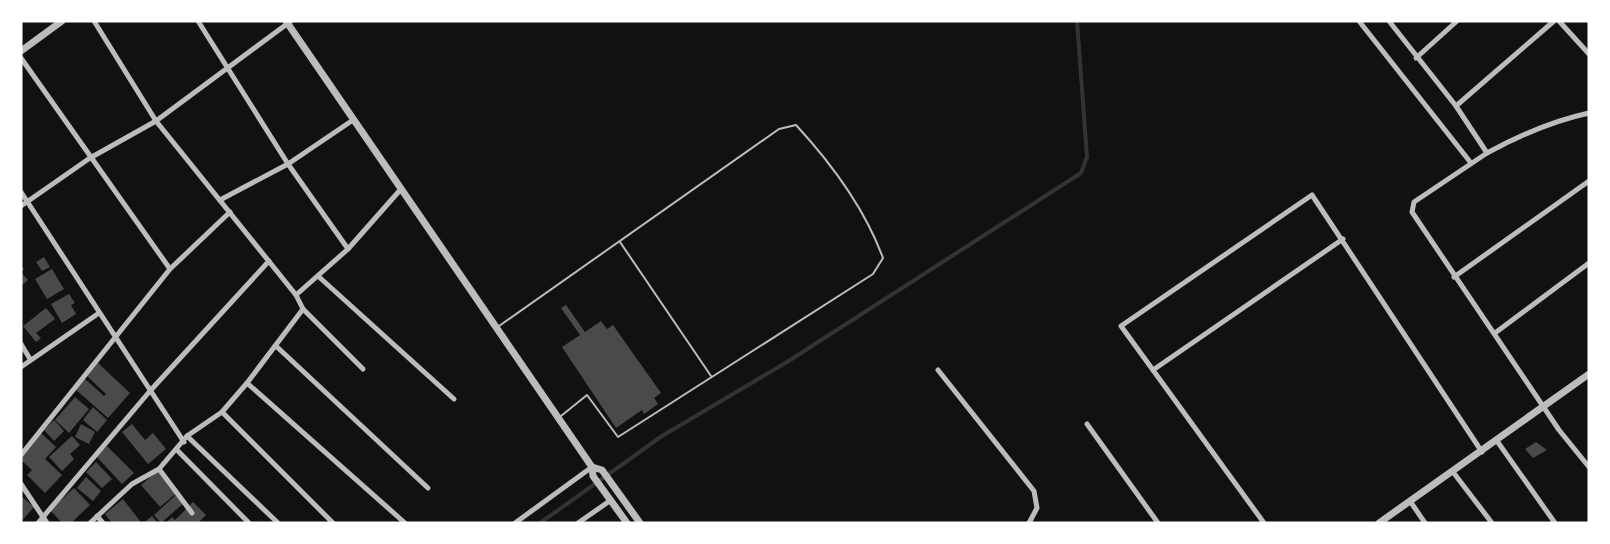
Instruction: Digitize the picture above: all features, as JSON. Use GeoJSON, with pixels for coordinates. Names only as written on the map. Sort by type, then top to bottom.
{"type":"FeatureCollection","features":[{"type":"Feature","properties":{"kind":"street"},"geometry":{"type":"LineString","coordinates":[[21,51],[62,21]]}},
{"type":"Feature","properties":{"kind":"street"},"geometry":{"type":"LineString","coordinates":[[94,21],[156,121],[296,295],[303,309],[363,369]]}},
{"type":"Feature","properties":{"kind":"street"},"geometry":{"type":"LineString","coordinates":[[198,21],[288,164],[348,249]]}},
{"type":"Feature","properties":{"kind":"street"},"geometry":{"type":"LineString","coordinates":[[1359,21],[1471,163]]}},
{"type":"Feature","properties":{"kind":"street"},"geometry":{"type":"LineString","coordinates":[[1389,21],[1456,106],[1486,153]]}},
{"type":"Feature","properties":{"kind":"street"},"geometry":{"type":"LineString","coordinates":[[1416,58],[1457,21]]}},
{"type":"Feature","properties":{"kind":"street"},"geometry":{"type":"LineString","coordinates":[[1456,106],[1554,21]]}},
{"type":"Feature","properties":{"kind":"street"},"geometry":{"type":"LineString","coordinates":[[1559,21],[1589,54]]}},
{"type":"Feature","properties":{"kind":"street"},"geometry":{"type":"LineString","coordinates":[[21,207],[90,158],[156,121],[288,22],[559,418],[592,467],[593,476],[627,523]]}},
{"type":"Feature","properties":{"kind":"street"},"geometry":{"type":"LineString","coordinates":[[21,58],[170,269]]}},
{"type":"Feature","properties":{"kind":"street"},"geometry":{"type":"LineString","coordinates":[[1589,113],[1560,119],[1521,134],[1486,153],[1412,206],[1412,212],[1454,277],[1495,333],[1544,407],[1589,467]]}},
{"type":"Feature","properties":{"kind":"street"},"geometry":{"type":"LineString","coordinates":[[220,200],[288,164],[353,120]]}},
{"type":"Feature","properties":{"kind":"street"},"geometry":{"type":"LineString","coordinates":[[1454,277],[1589,181]]}},
{"type":"Feature","properties":{"kind":"street"},"geometry":{"type":"LineString","coordinates":[[296,295],[348,249],[401,189]]}},
{"type":"Feature","properties":{"kind":"street"},"geometry":{"type":"LineString","coordinates":[[21,192],[150,391],[186,439],[278,523]]}},
{"type":"Feature","properties":{"kind":"street"},"geometry":{"type":"LineString","coordinates":[[1264,523],[1121,326],[1312,195],[1482,452]]}},
{"type":"Feature","properties":{"kind":"street"},"geometry":{"type":"LineString","coordinates":[[21,455],[170,269],[230,212]]}},
{"type":"Feature","properties":{"kind":"street"},"geometry":{"type":"LineString","coordinates":[[1153,370],[1343,239]]}},
{"type":"Feature","properties":{"kind":"street"},"geometry":{"type":"LineString","coordinates":[[39,523],[45,520],[150,391],[269,261]]}},
{"type":"Feature","properties":{"kind":"street"},"geometry":{"type":"LineString","coordinates":[[1495,333],[1589,263]]}},
{"type":"Feature","properties":{"kind":"street"},"geometry":{"type":"LineString","coordinates":[[318,276],[454,399]]}},
{"type":"Feature","properties":{"kind":"street"},"geometry":{"type":"LineString","coordinates":[[90,523],[132,484],[159,469],[186,439],[222,412],[303,309]]}},
{"type":"Feature","properties":{"kind":"street"},"geometry":{"type":"LineString","coordinates":[[21,367],[99,313]]}},
{"type":"Feature","properties":{"kind":"street"},"geometry":{"type":"LineString","coordinates":[[21,344],[30,359]]}},
{"type":"Feature","properties":{"kind":"street"},"geometry":{"type":"LineString","coordinates":[[276,346],[428,488]]}},
{"type":"Feature","properties":{"kind":"street"},"geometry":{"type":"LineString","coordinates":[[938,370],[1034,490],[1037,508],[1029,523]]}},
{"type":"Feature","properties":{"kind":"street"},"geometry":{"type":"LineString","coordinates":[[1379,523],[1454,472],[1589,374]]}},
{"type":"Feature","properties":{"kind":"street"},"geometry":{"type":"LineString","coordinates":[[247,383],[405,523]]}},
{"type":"Feature","properties":{"kind":"street"},"geometry":{"type":"LineString","coordinates":[[222,412],[333,523]]}},
{"type":"Feature","properties":{"kind":"street"},"geometry":{"type":"LineString","coordinates":[[1087,424],[1158,523]]}},
{"type":"Feature","properties":{"kind":"street"},"geometry":{"type":"LineString","coordinates":[[1497,441],[1555,523]]}},
{"type":"Feature","properties":{"kind":"street"},"geometry":{"type":"LineString","coordinates":[[177,450],[249,523]]}},
{"type":"Feature","properties":{"kind":"street"},"geometry":{"type":"LineString","coordinates":[[592,467],[602,470],[640,523]]}},
{"type":"Feature","properties":{"kind":"street"},"geometry":{"type":"LineString","coordinates":[[515,523],[592,467]]}},
{"type":"Feature","properties":{"kind":"street"},"geometry":{"type":"LineString","coordinates":[[159,469],[192,513]]}},
{"type":"Feature","properties":{"kind":"street"},"geometry":{"type":"LineString","coordinates":[[1454,472],[1492,523]]}},
{"type":"Feature","properties":{"kind":"street"},"geometry":{"type":"LineString","coordinates":[[21,484],[45,520]]}},
{"type":"Feature","properties":{"kind":"street"},"geometry":{"type":"LineString","coordinates":[[578,523],[610,499]]}},
{"type":"Feature","properties":{"kind":"street"},"geometry":{"type":"LineString","coordinates":[[1410,501],[1425,523]]}},
{"type":"Feature","properties":{"kind":"street"},"geometry":{"type":"LineString","coordinates":[[97,516],[103,523]]}},
{"type":"Feature","properties":{"kind":"lane"},"geometry":{"type":"LineString","coordinates":[[496,328],[779,129],[796,126],[827,159],[877,242],[883,258],[873,274],[618,437],[587,395],[559,418]]}},
{"type":"Feature","properties":{"kind":"lane"},"geometry":{"type":"LineString","coordinates":[[620,241],[711,376]]}},
{"type":"Feature","properties":{"kind":"building"},"geometry":{"type":"Polygon","coordinates":[[[44,257],[50,267],[42,271],[36,262],[44,257]]]}},
{"type":"Feature","properties":{"kind":"building"},"geometry":{"type":"Polygon","coordinates":[[[52,269],[64,289],[47,299],[35,279],[52,269]]]}},
{"type":"Feature","properties":{"kind":"building"},"geometry":{"type":"Polygon","coordinates":[[[21,272],[28,280],[21,286],[21,272]]]}},
{"type":"Feature","properties":{"kind":"building"},"geometry":{"type":"Polygon","coordinates":[[[69,294],[75,303],[71,305],[76,314],[62,323],[51,304],[69,294]]]}},
{"type":"Feature","properties":{"kind":"building"},"geometry":{"type":"Polygon","coordinates":[[[566,305],[585,332],[601,321],[607,329],[613,325],[661,393],[654,398],[658,404],[644,414],[642,410],[616,428],[562,347],[580,335],[561,308],[566,305]]]}},
{"type":"Feature","properties":{"kind":"building"},"geometry":{"type":"Polygon","coordinates":[[[46,308],[55,319],[36,333],[41,338],[36,342],[23,326],[46,308]]]}},
{"type":"Feature","properties":{"kind":"building"},"geometry":{"type":"Polygon","coordinates":[[[98,363],[130,393],[108,418],[75,389],[84,378],[104,396],[106,394],[87,376],[98,363]]]}},
{"type":"Feature","properties":{"kind":"building"},"geometry":{"type":"Polygon","coordinates":[[[75,397],[89,409],[69,433],[55,420],[75,397]]]}},
{"type":"Feature","properties":{"kind":"building"},"geometry":{"type":"Polygon","coordinates":[[[93,407],[107,420],[97,432],[83,420],[93,407]]]}},
{"type":"Feature","properties":{"kind":"building"},"geometry":{"type":"Polygon","coordinates":[[[54,420],[64,431],[54,441],[44,430],[54,420]]]}},
{"type":"Feature","properties":{"kind":"building"},"geometry":{"type":"Polygon","coordinates":[[[81,424],[95,432],[89,444],[75,437],[81,424]]]}},
{"type":"Feature","properties":{"kind":"building"},"geometry":{"type":"Polygon","coordinates":[[[132,424],[145,440],[153,433],[166,449],[148,464],[122,432],[132,424]]]}},
{"type":"Feature","properties":{"kind":"building"},"geometry":{"type":"Polygon","coordinates":[[[40,432],[56,447],[45,459],[62,475],[45,493],[27,475],[32,470],[21,460],[21,452],[40,432]]]}},
{"type":"Feature","properties":{"kind":"building"},"geometry":{"type":"Polygon","coordinates":[[[72,436],[80,445],[70,454],[74,459],[62,471],[49,457],[72,436]]]}},
{"type":"Feature","properties":{"kind":"building"},"geometry":{"type":"Polygon","coordinates":[[[1536,442],[1547,450],[1533,458],[1525,449],[1536,442]]]}},
{"type":"Feature","properties":{"kind":"building"},"geometry":{"type":"Polygon","coordinates":[[[107,446],[134,473],[122,484],[96,456],[107,446]]]}},
{"type":"Feature","properties":{"kind":"building"},"geometry":{"type":"Polygon","coordinates":[[[96,462],[112,479],[102,488],[86,472],[96,462]]]}},
{"type":"Feature","properties":{"kind":"building"},"geometry":{"type":"Polygon","coordinates":[[[160,469],[179,491],[160,507],[141,485],[160,469]]]}},
{"type":"Feature","properties":{"kind":"building"},"geometry":{"type":"Polygon","coordinates":[[[86,477],[101,491],[93,501],[77,488],[86,477]]]}},
{"type":"Feature","properties":{"kind":"building"},"geometry":{"type":"Polygon","coordinates":[[[74,488],[90,505],[71,523],[62,523],[50,510],[74,488]]]}},
{"type":"Feature","properties":{"kind":"building"},"geometry":{"type":"Polygon","coordinates":[[[178,493],[186,501],[161,523],[154,515],[178,493]]]}},
{"type":"Feature","properties":{"kind":"building"},"geometry":{"type":"Polygon","coordinates":[[[21,496],[34,507],[21,522],[21,496]]]}},
{"type":"Feature","properties":{"kind":"building"},"geometry":{"type":"Polygon","coordinates":[[[123,499],[140,521],[138,523],[112,523],[105,514],[123,499]]]}},
{"type":"Feature","properties":{"kind":"building"},"geometry":{"type":"Polygon","coordinates":[[[193,502],[206,515],[198,523],[166,523],[172,517],[175,520],[193,502]]]}},
{"type":"Feature","properties":{"kind":"building"},"geometry":{"type":"Polygon","coordinates":[[[152,516],[158,523],[143,523],[152,516]]]}},
{"type":"Feature","properties":{"kind":"waterway"},"geometry":{"type":"LineString","coordinates":[[540,523],[662,436],[787,362],[1081,173],[1087,157],[1077,21]]}}]}
